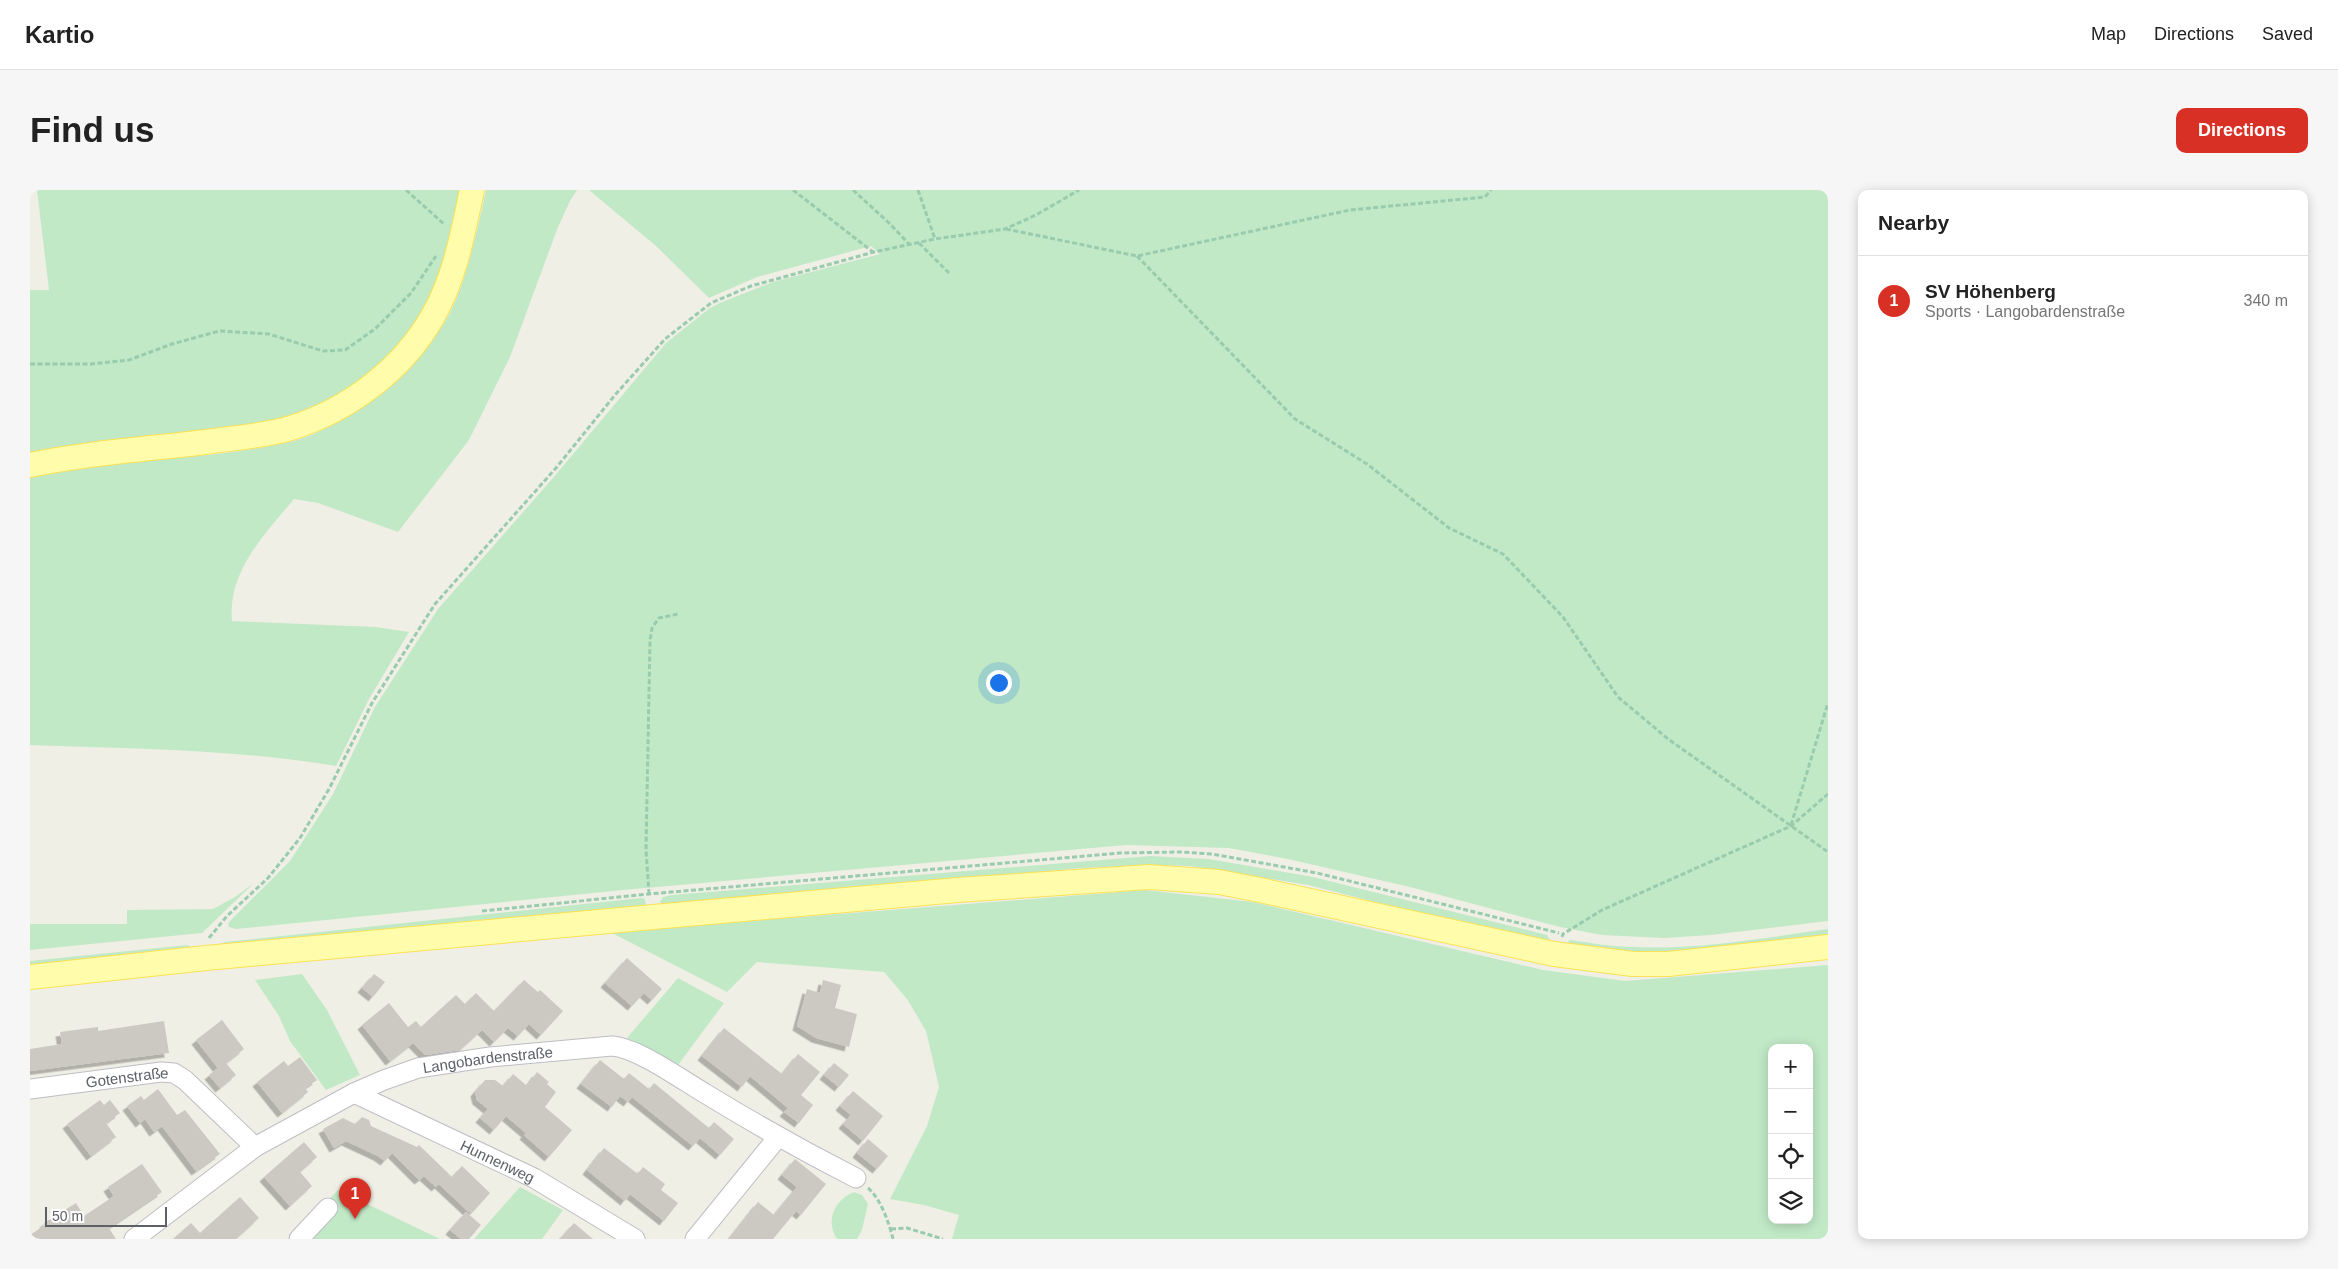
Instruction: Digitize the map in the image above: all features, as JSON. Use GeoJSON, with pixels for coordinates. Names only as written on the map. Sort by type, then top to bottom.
{"type":"FeatureCollection","features":[{"type":"Feature","properties":{"kind":"main road"},"geometry":{"type":"LineString","coordinates":[[30,465],[262,435],[291,428],[333,410],[359,396],[380,380],[419,338],[434,315],[445,291],[463,230],[472,190]]}},
{"type":"Feature","properties":{"kind":"main road"},"geometry":{"type":"LineString","coordinates":[[30,977],[206,958],[710,911],[1149,877],[1209,881],[1252,888],[1554,954],[1633,964],[1668,964],[1828,947]]}},
{"type":"Feature","properties":{"kind":"street","name":"Langobardenstraße"},"geometry":{"type":"LineString","coordinates":[[134,1239],[254,1147],[354,1093],[418,1068],[490,1058],[619,1046],[651,1061],[778,1137],[856,1178]]}},
{"type":"Feature","properties":{"kind":"street","name":"Gotenstraße"},"geometry":{"type":"LineString","coordinates":[[30,1088],[161,1072],[174,1073],[185,1080],[254,1147]]}},
{"type":"Feature","properties":{"kind":"street","name":"Hunnenweg"},"geometry":{"type":"LineString","coordinates":[[354,1093],[534,1178],[635,1239]]}},
{"type":"Feature","properties":{"kind":"street"},"geometry":{"type":"LineString","coordinates":[[695,1239],[778,1137]]}},
{"type":"Feature","properties":{"kind":"street"},"geometry":{"type":"LineString","coordinates":[[299,1239],[328,1208]]}},
{"type":"Feature","properties":{"kind":"path"},"geometry":{"type":"LineString","coordinates":[[406,190],[449,228],[463,230]]}},
{"type":"Feature","properties":{"kind":"path"},"geometry":{"type":"LineString","coordinates":[[793,190],[874,252]]}},
{"type":"Feature","properties":{"kind":"path"},"geometry":{"type":"LineString","coordinates":[[854,190],[889,222],[909,244]]}},
{"type":"Feature","properties":{"kind":"path"},"geometry":{"type":"LineString","coordinates":[[918,190],[936,239]]}},
{"type":"Feature","properties":{"kind":"path"},"geometry":{"type":"LineString","coordinates":[[208,939],[227,916],[268,878],[300,838],[330,789],[372,703],[435,604],[556,468],[654,349],[703,308],[739,290],[771,279],[874,252],[936,239],[1005,229],[1036,215],[1079,190]]}},
{"type":"Feature","properties":{"kind":"path"},"geometry":{"type":"LineString","coordinates":[[1005,229],[1137,256],[1350,210],[1485,198],[1491,190]]}},
{"type":"Feature","properties":{"kind":"path"},"geometry":{"type":"LineString","coordinates":[[919,243],[949,273]]}},
{"type":"Feature","properties":{"kind":"path"},"geometry":{"type":"LineString","coordinates":[[30,364],[91,364],[129,360],[172,344],[220,331],[269,334],[323,351],[345,350],[375,329],[411,293],[440,250]]}},
{"type":"Feature","properties":{"kind":"path"},"geometry":{"type":"LineString","coordinates":[[1137,256],[1295,418],[1367,464],[1449,528],[1503,554],[1563,617],[1618,697],[1668,739],[1811,842],[1828,852]]}},
{"type":"Feature","properties":{"kind":"path"},"geometry":{"type":"LineString","coordinates":[[649,894],[646,850],[650,640],[652,628],[659,618],[678,614]]}},
{"type":"Feature","properties":{"kind":"path"},"geometry":{"type":"LineString","coordinates":[[1791,826],[1828,703]]}},
{"type":"Feature","properties":{"kind":"path"},"geometry":{"type":"LineString","coordinates":[[1563,934],[1602,910],[1791,826],[1828,794]]}},
{"type":"Feature","properties":{"kind":"path"},"geometry":{"type":"LineString","coordinates":[[856,1178],[875,1194],[891,1229],[893,1239]]}},
{"type":"Feature","properties":{"kind":"path"},"geometry":{"type":"LineString","coordinates":[[891,1229],[907,1228],[943,1239]]}},
{"type":"Feature","properties":{"kind":"green space"},"geometry":{"type":"Polygon","coordinates":[[[37,190],[462,190],[442,268],[423,312],[395,350],[359,381],[317,404],[295,413],[252,425],[30,453],[30,290],[49,290],[37,190]]]}},
{"type":"Feature","properties":{"kind":"green space"},"geometry":{"type":"Polygon","coordinates":[[[486,190],[577,190],[558,227],[510,357],[469,440],[398,532],[318,503],[294,499],[260,540],[250,555],[235,586],[232,603],[232,621],[376,627],[409,632],[369,699],[336,766],[298,760],[222,753],[30,745],[30,477],[82,467],[214,454],[277,445],[314,434],[353,413],[389,387],[405,372],[420,356],[446,320],[465,275],[486,190]]]}},
{"type":"Feature","properties":{"kind":"green space"},"geometry":{"type":"Polygon","coordinates":[[[589,190],[1828,190],[1828,921],[1711,935],[1664,938],[1602,935],[1560,927],[1410,887],[1288,859],[1229,848],[1126,845],[623,890],[236,929],[229,927],[228,924],[231,920],[290,861],[333,794],[375,707],[438,609],[553,478],[666,343],[710,308],[722,302],[773,282],[880,254],[871,246],[757,277],[709,298],[656,246],[589,190]]]}},
{"type":"Feature","properties":{"kind":"green space"},"geometry":{"type":"Polygon","coordinates":[[[1150,856],[1209,859],[1313,877],[1547,935],[1550,940],[1549,942],[1471,926],[1308,885],[1191,866],[1155,865],[1081,868],[663,906],[660,902],[663,897],[672,895],[1150,856]]]}},
{"type":"Feature","properties":{"kind":"green space"},"geometry":{"type":"Polygon","coordinates":[[[254,883],[202,933],[30,950],[30,924],[127,924],[127,910],[213,909],[235,897],[254,883]]]}},
{"type":"Feature","properties":{"kind":"green space"},"geometry":{"type":"Polygon","coordinates":[[[1145,890],[1253,902],[1543,970],[1625,981],[1828,965],[1828,1239],[952,1239],[959,1215],[924,1205],[890,1199],[927,1126],[939,1087],[926,1031],[907,999],[884,972],[757,962],[727,992],[610,932],[1145,890]]]}},
{"type":"Feature","properties":{"kind":"green space"},"geometry":{"type":"Polygon","coordinates":[[[645,899],[646,906],[218,945],[225,942],[645,899]]]}},
{"type":"Feature","properties":{"kind":"green space"},"geometry":{"type":"Polygon","coordinates":[[[1828,929],[1828,936],[1712,951],[1636,953],[1566,944],[1570,940],[1626,947],[1683,947],[1828,929]]]}},
{"type":"Feature","properties":{"kind":"green space"},"geometry":{"type":"Polygon","coordinates":[[[187,945],[193,948],[30,969],[30,961],[187,945]]]}},
{"type":"Feature","properties":{"kind":"green space"},"geometry":{"type":"Polygon","coordinates":[[[302,974],[327,1010],[360,1075],[326,1090],[290,1041],[279,1016],[255,980],[302,974]]]}},
{"type":"Feature","properties":{"kind":"green space"},"geometry":{"type":"Polygon","coordinates":[[[678,978],[724,1003],[678,1065],[627,1038],[678,978]]]}},
{"type":"Feature","properties":{"kind":"green space"},"geometry":{"type":"Polygon","coordinates":[[[520,1187],[563,1210],[542,1239],[474,1239],[520,1187]]]}},
{"type":"Feature","properties":{"kind":"green space"},"geometry":{"type":"Polygon","coordinates":[[[338,1190],[440,1239],[291,1239],[338,1190]]]}},
{"type":"Feature","properties":{"kind":"green space"},"geometry":{"type":"Polygon","coordinates":[[[854,1192],[862,1195],[868,1204],[862,1230],[857,1239],[837,1239],[832,1225],[834,1212],[841,1200],[854,1192]]]}},
{"type":"Feature","properties":{"kind":"building"},"geometry":{"type":"Polygon","coordinates":[[[627,958],[662,989],[652,1000],[644,993],[632,1006],[605,983],[627,958]]]}},
{"type":"Feature","properties":{"kind":"building"},"geometry":{"type":"Polygon","coordinates":[[[374,974],[385,982],[373,997],[362,988],[374,974]]]}},
{"type":"Feature","properties":{"kind":"building"},"geometry":{"type":"Polygon","coordinates":[[[524,980],[538,992],[540,990],[563,1011],[541,1035],[529,1024],[518,1036],[508,1028],[494,1042],[482,1030],[460,1050],[425,1055],[413,1043],[390,1061],[362,1025],[389,1003],[408,1027],[416,1021],[421,1027],[456,995],[465,1004],[476,993],[494,1011],[524,980]]]}},
{"type":"Feature","properties":{"kind":"building"},"geometry":{"type":"Polygon","coordinates":[[[823,980],[841,985],[835,1008],[857,1014],[849,1047],[816,1038],[797,1026],[807,989],[820,993],[823,980]]]}},
{"type":"Feature","properties":{"kind":"building"},"geometry":{"type":"Polygon","coordinates":[[[222,1020],[244,1049],[226,1063],[236,1075],[220,1088],[209,1075],[218,1068],[196,1040],[222,1020]]]}},
{"type":"Feature","properties":{"kind":"building"},"geometry":{"type":"Polygon","coordinates":[[[164,1021],[169,1053],[30,1071],[30,1049],[62,1044],[60,1032],[98,1027],[98,1031],[164,1021]]]}},
{"type":"Feature","properties":{"kind":"building"},"geometry":{"type":"Polygon","coordinates":[[[724,1028],[782,1074],[798,1054],[820,1072],[801,1095],[813,1105],[799,1123],[784,1112],[788,1108],[750,1076],[742,1087],[702,1056],[724,1028]]]}},
{"type":"Feature","properties":{"kind":"building"},"geometry":{"type":"Polygon","coordinates":[[[300,1057],[317,1080],[305,1088],[308,1092],[282,1113],[257,1082],[284,1061],[288,1066],[300,1057]]]}},
{"type":"Feature","properties":{"kind":"building"},"geometry":{"type":"Polygon","coordinates":[[[600,1060],[624,1079],[629,1073],[649,1089],[654,1083],[709,1128],[714,1122],[734,1139],[720,1155],[700,1138],[693,1146],[632,1097],[628,1102],[620,1096],[612,1107],[581,1084],[600,1060]]]}},
{"type":"Feature","properties":{"kind":"building"},"geometry":{"type":"Polygon","coordinates":[[[834,1063],[849,1075],[839,1087],[824,1075],[834,1063]]]}},
{"type":"Feature","properties":{"kind":"building"},"geometry":{"type":"Polygon","coordinates":[[[537,1072],[549,1082],[547,1084],[556,1092],[545,1107],[572,1130],[549,1157],[506,1116],[494,1130],[480,1118],[488,1109],[477,1100],[475,1092],[485,1080],[495,1080],[503,1086],[513,1074],[527,1086],[537,1072]]]}},
{"type":"Feature","properties":{"kind":"building"},"geometry":{"type":"Polygon","coordinates":[[[158,1089],[177,1115],[185,1110],[220,1154],[196,1171],[162,1126],[154,1132],[145,1119],[140,1123],[127,1106],[141,1096],[144,1100],[158,1089]]]}},
{"type":"Feature","properties":{"kind":"building"},"geometry":{"type":"Polygon","coordinates":[[[853,1091],[883,1116],[863,1141],[843,1124],[851,1115],[840,1106],[853,1091]]]}},
{"type":"Feature","properties":{"kind":"building"},"geometry":{"type":"Polygon","coordinates":[[[100,1100],[104,1105],[110,1100],[120,1113],[106,1123],[116,1137],[91,1156],[67,1124],[100,1100]]]}},
{"type":"Feature","properties":{"kind":"building"},"geometry":{"type":"Polygon","coordinates":[[[362,1117],[369,1120],[371,1126],[417,1147],[419,1145],[452,1177],[462,1166],[490,1193],[471,1214],[439,1184],[436,1187],[424,1176],[419,1180],[392,1153],[385,1161],[346,1141],[334,1148],[323,1129],[343,1118],[355,1124],[362,1117]]]}},
{"type":"Feature","properties":{"kind":"building"},"geometry":{"type":"Polygon","coordinates":[[[868,1139],[888,1156],[877,1169],[857,1153],[868,1139]]]}},
{"type":"Feature","properties":{"kind":"building"},"geometry":{"type":"Polygon","coordinates":[[[304,1142],[317,1157],[300,1172],[312,1186],[290,1206],[264,1177],[304,1142]]]}},
{"type":"Feature","properties":{"kind":"building"},"geometry":{"type":"Polygon","coordinates":[[[604,1148],[638,1174],[643,1167],[665,1184],[661,1190],[678,1203],[664,1221],[630,1194],[625,1201],[587,1170],[604,1148]]]}},
{"type":"Feature","properties":{"kind":"building"},"geometry":{"type":"Polygon","coordinates":[[[795,1159],[826,1184],[801,1215],[796,1211],[773,1239],[729,1239],[758,1202],[774,1215],[797,1187],[782,1175],[795,1159]]]}},
{"type":"Feature","properties":{"kind":"building"},"geometry":{"type":"Polygon","coordinates":[[[142,1164],[162,1192],[109,1228],[116,1239],[30,1239],[30,1235],[45,1225],[44,1223],[76,1203],[84,1216],[114,1196],[108,1187],[142,1164]]]}},
{"type":"Feature","properties":{"kind":"building"},"geometry":{"type":"Polygon","coordinates":[[[240,1197],[259,1218],[236,1239],[173,1239],[191,1223],[200,1233],[240,1197]]]}},
{"type":"Feature","properties":{"kind":"building"},"geometry":{"type":"Polygon","coordinates":[[[466,1212],[481,1225],[469,1239],[461,1239],[450,1230],[466,1212]]]}},
{"type":"Feature","properties":{"kind":"building"},"geometry":{"type":"Polygon","coordinates":[[[574,1223],[593,1239],[560,1239],[574,1223]]]}},
{"type":"Feature","properties":{"kind":"place","name":"SV Höhenberg"},"geometry":{"type":"Point","coordinates":[355,1219]}}]}
